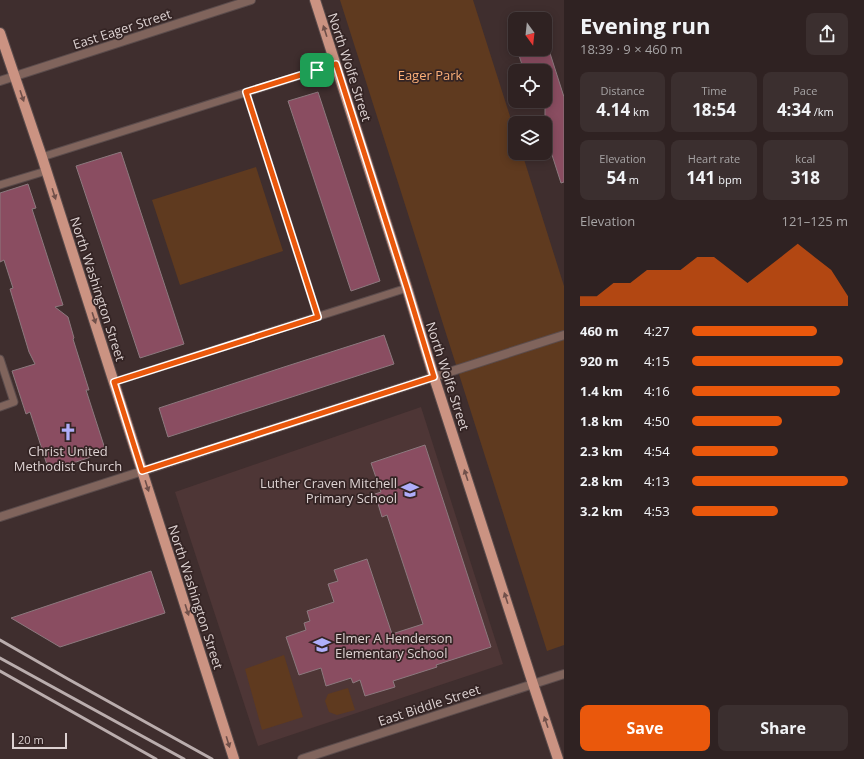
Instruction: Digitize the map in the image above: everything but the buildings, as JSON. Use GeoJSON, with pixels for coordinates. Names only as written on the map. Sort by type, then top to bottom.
{"type":"FeatureCollection","features":[{"type":"Feature","properties":{"kind":"main road","name":"North Wolfe Street"},"geometry":{"type":"LineString","coordinates":[[315,0],[434,377],[558,759]]}},
{"type":"Feature","properties":{"kind":"main road","name":"North Washington Street"},"geometry":{"type":"LineString","coordinates":[[0,33],[42,157],[234,759]]}},
{"type":"Feature","properties":{"kind":"street","name":"East Eager Street"},"geometry":{"type":"LineString","coordinates":[[0,81],[252,0]]}},
{"type":"Feature","properties":{"kind":"street"},"geometry":{"type":"LineString","coordinates":[[0,517],[564,335]]}},
{"type":"Feature","properties":{"kind":"street","name":"East Biddle Street"},"geometry":{"type":"LineString","coordinates":[[302,759],[564,674]]}},
{"type":"Feature","properties":{"kind":"lane"},"geometry":{"type":"LineString","coordinates":[[42,157],[336,64]]}},
{"type":"Feature","properties":{"kind":"lane"},"geometry":{"type":"LineString","coordinates":[[246,92],[318,317]]}},
{"type":"Feature","properties":{"kind":"lane"},"geometry":{"type":"LineString","coordinates":[[0,185],[46,171]]}},
{"type":"Feature","properties":{"kind":"lane"},"geometry":{"type":"LineString","coordinates":[[114,382],[407,288]]}},
{"type":"Feature","properties":{"kind":"lane"},"geometry":{"type":"LineString","coordinates":[[0,359],[14,402],[0,407]]}},
{"type":"Feature","properties":{"kind":"shaded area"},"geometry":{"type":"Polygon","coordinates":[[[421,407],[503,664],[258,746],[175,492],[421,407]]]}},
{"type":"Feature","properties":{"kind":"green space","name":"Eager Park"},"geometry":{"type":"Polygon","coordinates":[[[340,0],[473,0],[510,116],[508,116],[508,160],[524,160],[564,286],[564,645],[547,651],[340,0]]]}},
{"type":"Feature","properties":{"kind":"green space"},"geometry":{"type":"Polygon","coordinates":[[[256,167],[283,251],[180,285],[152,200],[256,167]]]}},
{"type":"Feature","properties":{"kind":"green space"},"geometry":{"type":"Polygon","coordinates":[[[284,655],[303,717],[262,730],[245,669],[284,655]]]}},
{"type":"Feature","properties":{"kind":"green space"},"geometry":{"type":"Polygon","coordinates":[[[348,688],[355,710],[337,715],[329,712],[325,701],[328,694],[348,688]]]}},
{"type":"Feature","properties":{"kind":"railway"},"geometry":{"type":"LineString","coordinates":[[0,640],[212,759]]}},
{"type":"Feature","properties":{"kind":"railway"},"geometry":{"type":"LineString","coordinates":[[0,658],[184,759]]}},
{"type":"Feature","properties":{"kind":"railway"},"geometry":{"type":"LineString","coordinates":[[0,671],[156,759]]}},
{"type":"Feature","properties":{"kind":"place","name":"Christ United Methodist Church"},"geometry":{"type":"Point","coordinates":[68,432]}},
{"type":"Feature","properties":{"kind":"place","name":"Luther Craven Mitchell Primary School"},"geometry":{"type":"Point","coordinates":[410,490]}},
{"type":"Feature","properties":{"kind":"place","name":"Elmer A Henderson Elementary School"},"geometry":{"type":"Point","coordinates":[322,645]}},
{"type":"Feature","properties":{"kind":"route"},"geometry":{"type":"LineString","coordinates":[[336,64],[434,377],[142,471],[114,382],[318,317],[246,92],[317,70],[336,64]]}}]}
